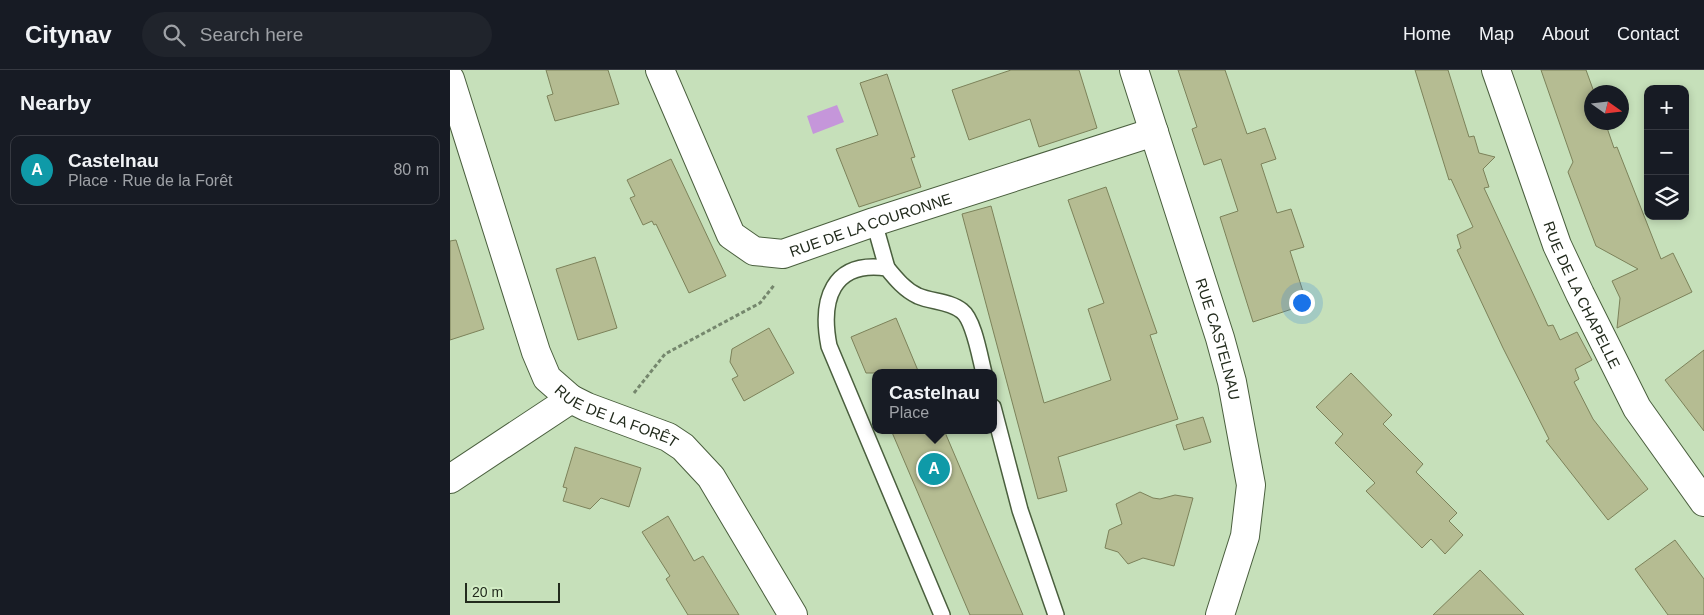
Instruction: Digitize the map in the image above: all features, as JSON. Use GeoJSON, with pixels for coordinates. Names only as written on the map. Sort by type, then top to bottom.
{"type":"FeatureCollection","features":[{"type":"Feature","properties":{"kind":"street","name":"RUE DE LA COURONNE"},"geometry":{"type":"LineString","coordinates":[[660,70],[731,235],[754,251],[783,254],[874,222],[1154,132]]}},
{"type":"Feature","properties":{"kind":"street","name":"RUE CASTELNAU"},"geometry":{"type":"LineString","coordinates":[[1134,70],[1220,338],[1234,391],[1251,485],[1245,536],[1220,615]]}},
{"type":"Feature","properties":{"kind":"street","name":"RUE DE LA CHAPELLE"},"geometry":{"type":"LineString","coordinates":[[1496,70],[1557,245],[1580,294],[1637,408],[1704,502]]}},
{"type":"Feature","properties":{"kind":"street","name":"RUE DE LA FORÊT"},"geometry":{"type":"LineString","coordinates":[[450,79],[536,352],[546,378],[571,399],[587,407],[659,433],[683,447],[711,477],[793,615]]}},
{"type":"Feature","properties":{"kind":"street"},"geometry":{"type":"LineString","coordinates":[[450,479],[571,399]]}},
{"type":"Feature","properties":{"kind":"lane"},"geometry":{"type":"LineString","coordinates":[[874,222],[887,268],[905,288],[920,297],[945,303],[963,311],[972,328],[983,369]]}},
{"type":"Feature","properties":{"kind":"lane"},"geometry":{"type":"LineString","coordinates":[[887,268],[870,265],[852,269],[836,282],[828,299],[824,324],[829,346],[942,615]]}},
{"type":"Feature","properties":{"kind":"lane"},"geometry":{"type":"LineString","coordinates":[[997,422],[1020,510],[1056,615]]}},
{"type":"Feature","properties":{"kind":"path"},"geometry":{"type":"LineString","coordinates":[[631,396],[665,354],[760,304],[778,280]]}},
{"type":"Feature","properties":{"kind":"shaded area"},"geometry":{"type":"Polygon","coordinates":[[[837,105],[844,122],[813,134],[807,116],[837,105]]]}},
{"type":"Feature","properties":{"kind":"building"},"geometry":{"type":"Polygon","coordinates":[[[546,70],[608,70],[619,104],[555,121],[547,96],[553,94],[546,70]]]}},
{"type":"Feature","properties":{"kind":"building"},"geometry":{"type":"Polygon","coordinates":[[[1011,70],[1079,70],[1097,128],[1039,147],[1030,119],[969,140],[952,90],[1011,70]]]}},
{"type":"Feature","properties":{"kind":"building"},"geometry":{"type":"Polygon","coordinates":[[[1178,70],[1225,70],[1247,134],[1265,128],[1276,159],[1261,164],[1277,213],[1291,209],[1304,247],[1290,251],[1307,304],[1253,322],[1220,217],[1238,211],[1221,159],[1204,165],[1192,129],[1197,127],[1178,70]]]}},
{"type":"Feature","properties":{"kind":"building"},"geometry":{"type":"Polygon","coordinates":[[[1415,70],[1448,70],[1469,137],[1474,136],[1479,153],[1495,157],[1483,169],[1489,187],[1484,188],[1548,326],[1553,325],[1560,340],[1577,332],[1592,360],[1575,369],[1579,379],[1574,382],[1593,419],[1648,489],[1608,520],[1546,441],[1549,439],[1503,348],[1457,250],[1461,248],[1457,235],[1473,227],[1451,179],[1449,180],[1415,70]]]}},
{"type":"Feature","properties":{"kind":"building"},"geometry":{"type":"Polygon","coordinates":[[[1541,70],[1586,70],[1591,85],[1584,85],[1584,130],[1608,130],[1614,148],[1617,147],[1644,220],[1646,220],[1661,259],[1673,253],[1692,292],[1617,328],[1620,298],[1612,281],[1638,269],[1596,246],[1568,172],[1573,162],[1541,70]]]}},
{"type":"Feature","properties":{"kind":"building"},"geometry":{"type":"Polygon","coordinates":[[[887,74],[915,157],[911,158],[921,187],[859,207],[836,149],[878,135],[860,83],[887,74]]]}},
{"type":"Feature","properties":{"kind":"building"},"geometry":{"type":"Polygon","coordinates":[[[671,159],[726,276],[689,293],[656,224],[654,225],[652,221],[643,225],[630,198],[635,196],[627,180],[671,159]]]}},
{"type":"Feature","properties":{"kind":"building"},"geometry":{"type":"Polygon","coordinates":[[[1106,187],[1157,333],[1150,335],[1178,419],[1058,457],[1067,491],[1038,499],[962,214],[991,206],[1044,403],[1111,380],[1088,309],[1104,303],[1068,200],[1106,187]]]}},
{"type":"Feature","properties":{"kind":"building"},"geometry":{"type":"Polygon","coordinates":[[[456,240],[484,329],[450,340],[450,241],[456,240]]]}},
{"type":"Feature","properties":{"kind":"building"},"geometry":{"type":"Polygon","coordinates":[[[595,257],[617,328],[578,340],[556,269],[595,257]]]}},
{"type":"Feature","properties":{"kind":"building"},"geometry":{"type":"Polygon","coordinates":[[[896,318],[917,369],[872,369],[872,373],[866,373],[851,337],[896,318]]]}},
{"type":"Feature","properties":{"kind":"building"},"geometry":{"type":"Polygon","coordinates":[[[769,328],[794,373],[744,401],[732,379],[738,376],[730,362],[732,349],[769,328]]]}},
{"type":"Feature","properties":{"kind":"building"},"geometry":{"type":"Polygon","coordinates":[[[1704,350],[1704,431],[1665,380],[1704,350]]]}},
{"type":"Feature","properties":{"kind":"building"},"geometry":{"type":"Polygon","coordinates":[[[1351,373],[1392,415],[1383,424],[1423,464],[1416,472],[1457,513],[1449,521],[1463,535],[1445,554],[1431,539],[1422,548],[1366,491],[1375,483],[1335,443],[1343,434],[1316,407],[1351,373]]]}},
{"type":"Feature","properties":{"kind":"building"},"geometry":{"type":"Polygon","coordinates":[[[1203,417],[1211,442],[1184,450],[1176,425],[1203,417]]]}},
{"type":"Feature","properties":{"kind":"building"},"geometry":{"type":"Polygon","coordinates":[[[893,434],[946,434],[1023,615],[970,615],[893,434]]]}},
{"type":"Feature","properties":{"kind":"building"},"geometry":{"type":"Polygon","coordinates":[[[575,447],[641,468],[629,507],[601,498],[590,509],[563,501],[567,488],[563,487],[575,447]]]}},
{"type":"Feature","properties":{"kind":"building"},"geometry":{"type":"Polygon","coordinates":[[[1140,492],[1160,499],[1175,495],[1193,498],[1174,566],[1143,558],[1128,564],[1118,552],[1105,548],[1109,530],[1122,524],[1116,504],[1140,492]]]}},
{"type":"Feature","properties":{"kind":"building"},"geometry":{"type":"Polygon","coordinates":[[[668,516],[694,561],[703,556],[739,615],[688,615],[666,579],[670,576],[642,532],[668,516]]]}},
{"type":"Feature","properties":{"kind":"building"},"geometry":{"type":"Polygon","coordinates":[[[1675,540],[1704,579],[1704,615],[1668,615],[1635,569],[1675,540]]]}},
{"type":"Feature","properties":{"kind":"building"},"geometry":{"type":"Polygon","coordinates":[[[1480,570],[1524,615],[1433,615],[1480,570]]]}},
{"type":"Feature","properties":{"kind":"place","name":"Castelnau"},"geometry":{"type":"Point","coordinates":[934,469]}}]}
